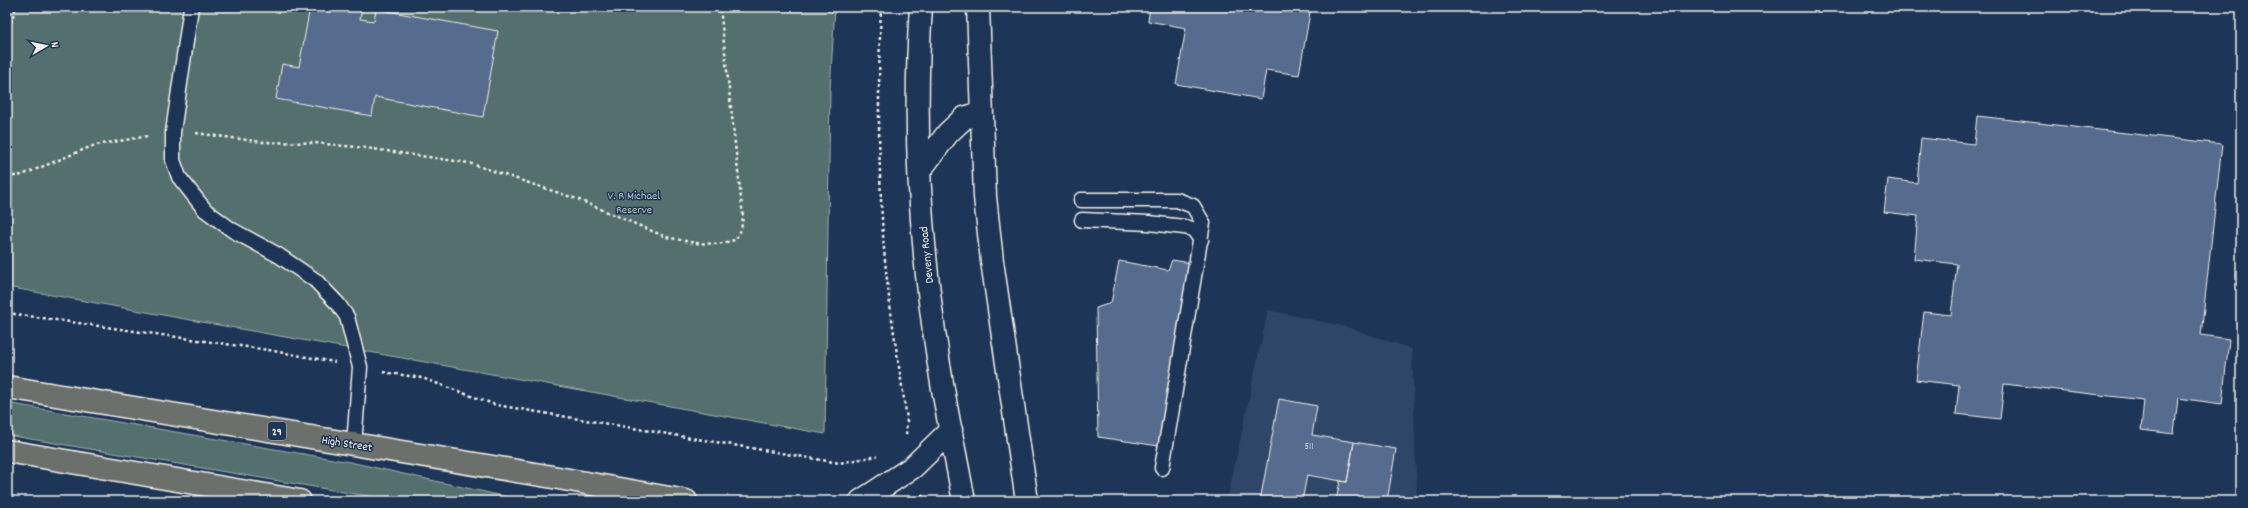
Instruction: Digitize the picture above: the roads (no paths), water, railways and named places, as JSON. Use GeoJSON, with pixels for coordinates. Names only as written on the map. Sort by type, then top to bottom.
{"type":"FeatureCollection","features":[{"type":"Feature","properties":{"kind":"main road","name":"High Street"},"geometry":{"type":"LineString","coordinates":[[7,387],[354,444],[686,501]]}},
{"type":"Feature","properties":{"kind":"main road"},"geometry":{"type":"LineString","coordinates":[[7,452],[300,501]]}},
{"type":"Feature","properties":{"kind":"street","name":"Deveny Road"},"geometry":{"type":"LineString","coordinates":[[921,7],[919,45],[920,170],[925,245],[938,357],[964,498]]}},
{"type":"Feature","properties":{"kind":"street"},"geometry":{"type":"LineString","coordinates":[[978,7],[985,196],[992,261],[1028,501]]}},
{"type":"Feature","properties":{"kind":"street"},"geometry":{"type":"LineString","coordinates":[[920,170],[948,133],[964,118],[981,113]]}},
{"type":"Feature","properties":{"kind":"street"},"geometry":{"type":"LineString","coordinates":[[861,501],[913,467],[951,430]]}},
{"type":"Feature","properties":{"kind":"lane"},"geometry":{"type":"LineString","coordinates":[[191,7],[172,132],[173,160],[179,177],[205,210],[232,230],[278,255],[315,280],[338,304],[346,317],[360,366],[354,444]]}},
{"type":"Feature","properties":{"kind":"lane"},"geometry":{"type":"LineString","coordinates":[[1081,200],[1185,201],[1193,206],[1203,223],[1162,468]]}},
{"type":"Feature","properties":{"kind":"lane"},"geometry":{"type":"LineString","coordinates":[[1082,220],[1149,223],[1184,227],[1193,229],[1201,240]]}},
{"type":"Feature","properties":{"kind":"park label","name":"V. R Michael Reserve"},"geometry":{"type":"Point","coordinates":[634,202]}}]}
